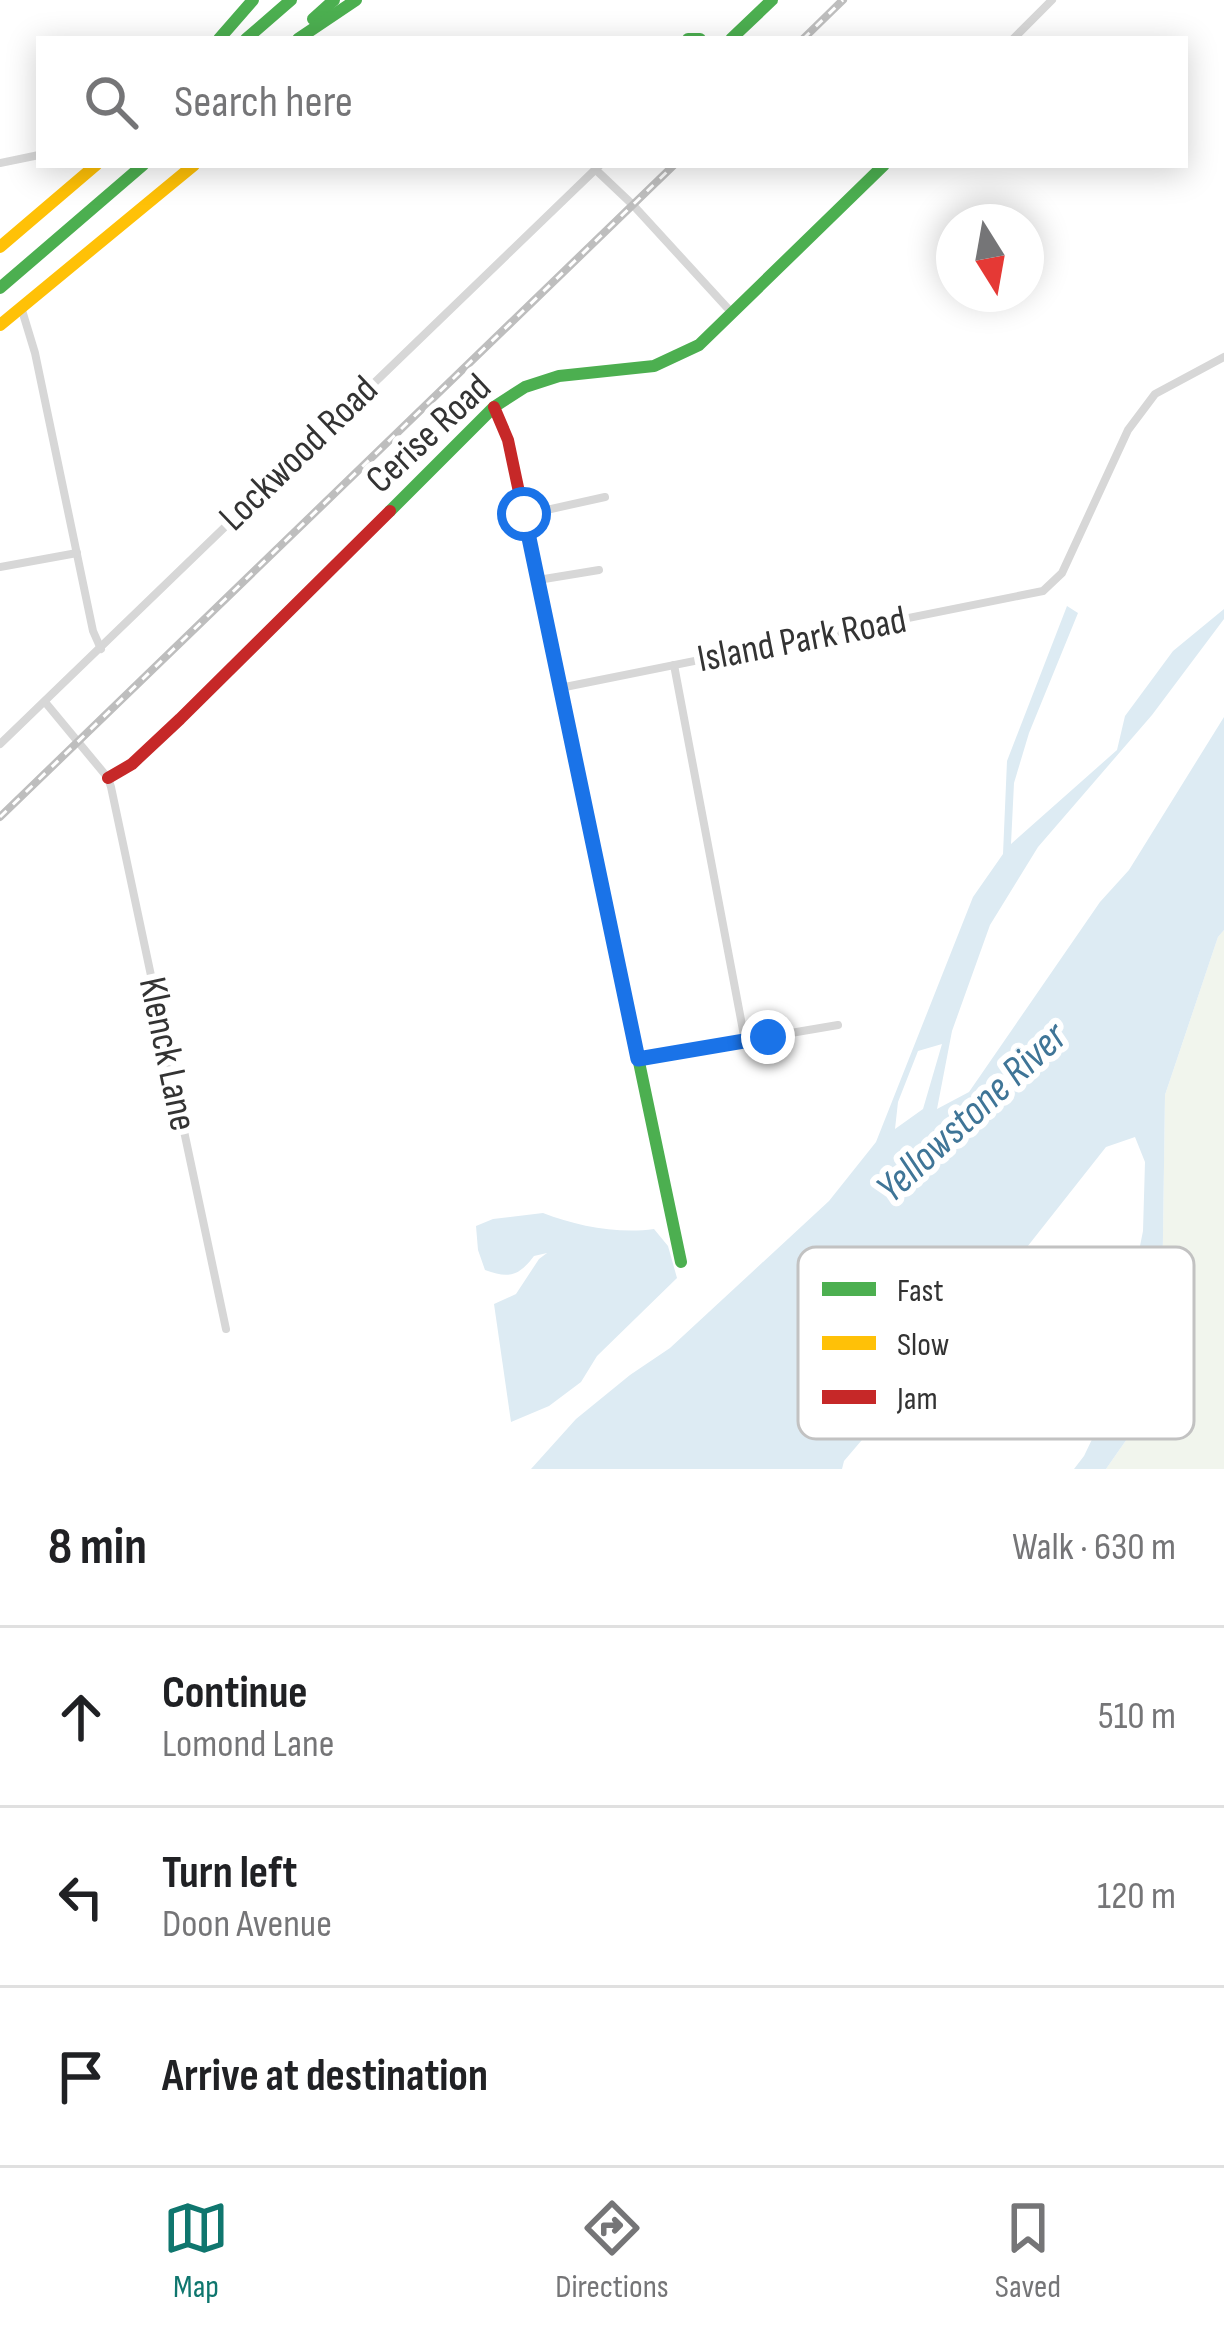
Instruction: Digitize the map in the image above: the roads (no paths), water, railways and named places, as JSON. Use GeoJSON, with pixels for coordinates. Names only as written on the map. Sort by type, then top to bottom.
{"type":"FeatureCollection","features":[{"type":"Feature","properties":{"kind":"main road"},"geometry":{"type":"LineString","coordinates":[[222,36],[254,0]]}},
{"type":"Feature","properties":{"kind":"main road"},"geometry":{"type":"LineString","coordinates":[[249,36],[291,0]]}},
{"type":"Feature","properties":{"kind":"main road"},"geometry":{"type":"LineString","coordinates":[[297,36],[334,0]]}},
{"type":"Feature","properties":{"kind":"main road"},"geometry":{"type":"LineString","coordinates":[[299,36],[356,0]]}},
{"type":"Feature","properties":{"kind":"main road"},"geometry":{"type":"LineString","coordinates":[[734,36],[772,0]]}},
{"type":"Feature","properties":{"kind":"main road"},"geometry":{"type":"LineString","coordinates":[[0,247],[92,168]]}},
{"type":"Feature","properties":{"kind":"main road"},"geometry":{"type":"LineString","coordinates":[[0,288],[140,168]]}},
{"type":"Feature","properties":{"kind":"main road"},"geometry":{"type":"LineString","coordinates":[[0,325],[190,168]]}},
{"type":"Feature","properties":{"kind":"main road","name":"Cerise Road"},"geometry":{"type":"LineString","coordinates":[[108,778],[132,764],[180,719],[494,407],[525,387],[559,376],[654,366],[699,345],[881,168]]}},
{"type":"Feature","properties":{"kind":"main road"},"geometry":{"type":"LineString","coordinates":[[494,407],[508,440],[681,1262]]}},
{"type":"Feature","properties":{"kind":"street"},"geometry":{"type":"LineString","coordinates":[[1015,36],[1052,0]]}},
{"type":"Feature","properties":{"kind":"street"},"geometry":{"type":"LineString","coordinates":[[0,163],[36,156]]}},
{"type":"Feature","properties":{"kind":"street","name":"Lockwood Road"},"geometry":{"type":"LineString","coordinates":[[0,745],[597,168]]}},
{"type":"Feature","properties":{"kind":"street"},"geometry":{"type":"LineString","coordinates":[[599,168],[732,313]]}},
{"type":"Feature","properties":{"kind":"street"},"geometry":{"type":"LineString","coordinates":[[21,308],[35,352],[100,649]]}},
{"type":"Feature","properties":{"kind":"street","name":"Island Park Road"},"geometry":{"type":"LineString","coordinates":[[560,688],[1043,591],[1062,573],[1128,430],[1155,394],[1224,357]]}},
{"type":"Feature","properties":{"kind":"street"},"geometry":{"type":"LineString","coordinates":[[524,514],[605,497]]}},
{"type":"Feature","properties":{"kind":"street"},"geometry":{"type":"LineString","coordinates":[[0,567],[77,553]]}},
{"type":"Feature","properties":{"kind":"street"},"geometry":{"type":"LineString","coordinates":[[538,580],[599,570]]}},
{"type":"Feature","properties":{"kind":"street"},"geometry":{"type":"LineString","coordinates":[[674,665],[746,1041]]}},
{"type":"Feature","properties":{"kind":"street"},"geometry":{"type":"LineString","coordinates":[[45,702],[108,778]]}},
{"type":"Feature","properties":{"kind":"street","name":"Klenck Lane"},"geometry":{"type":"LineString","coordinates":[[108,778],[226,1330]]}},
{"type":"Feature","properties":{"kind":"street"},"geometry":{"type":"LineString","coordinates":[[638,1059],[838,1025]]}},
{"type":"Feature","properties":{"kind":"water","name":"Yellowstone River"},"geometry":{"type":"Polygon","coordinates":[[[1067,606],[1078,613],[1014,783],[1011,844],[1117,750],[1125,716],[1173,651],[1224,609],[1224,619],[1152,715],[1038,847],[990,925],[952,1031],[937,1109],[969,1092],[1100,902],[1129,870],[1224,717],[1224,930],[1165,1095],[1163,1247],[1140,1247],[1145,1162],[1135,1137],[1106,1147],[1027,1247],[798,1247],[798,1439],[863,1439],[842,1469],[531,1469],[576,1419],[670,1348],[829,1201],[876,1142],[973,897],[1003,854],[1007,761],[1067,606]],[[942,1044],[918,1051],[898,1102],[895,1129],[923,1109],[942,1044]]]}},
{"type":"Feature","properties":{"kind":"water"},"geometry":{"type":"Polygon","coordinates":[[[543,1213],[597,1228],[654,1229],[668,1246],[677,1278],[597,1356],[581,1382],[549,1406],[511,1422],[494,1304],[516,1294],[547,1253],[534,1256],[513,1274],[485,1270],[476,1226],[493,1219],[543,1213]]]}},
{"type":"Feature","properties":{"kind":"water","name":"Yellowstone River"},"geometry":{"type":"Polygon","coordinates":[[[1092,1439],[1127,1439],[1106,1469],[1074,1469],[1092,1439]]]}},
{"type":"Feature","properties":{"kind":"railway"},"geometry":{"type":"LineString","coordinates":[[806,36],[843,0]]}},
{"type":"Feature","properties":{"kind":"railway"},"geometry":{"type":"LineString","coordinates":[[0,817],[671,168]]}}]}
